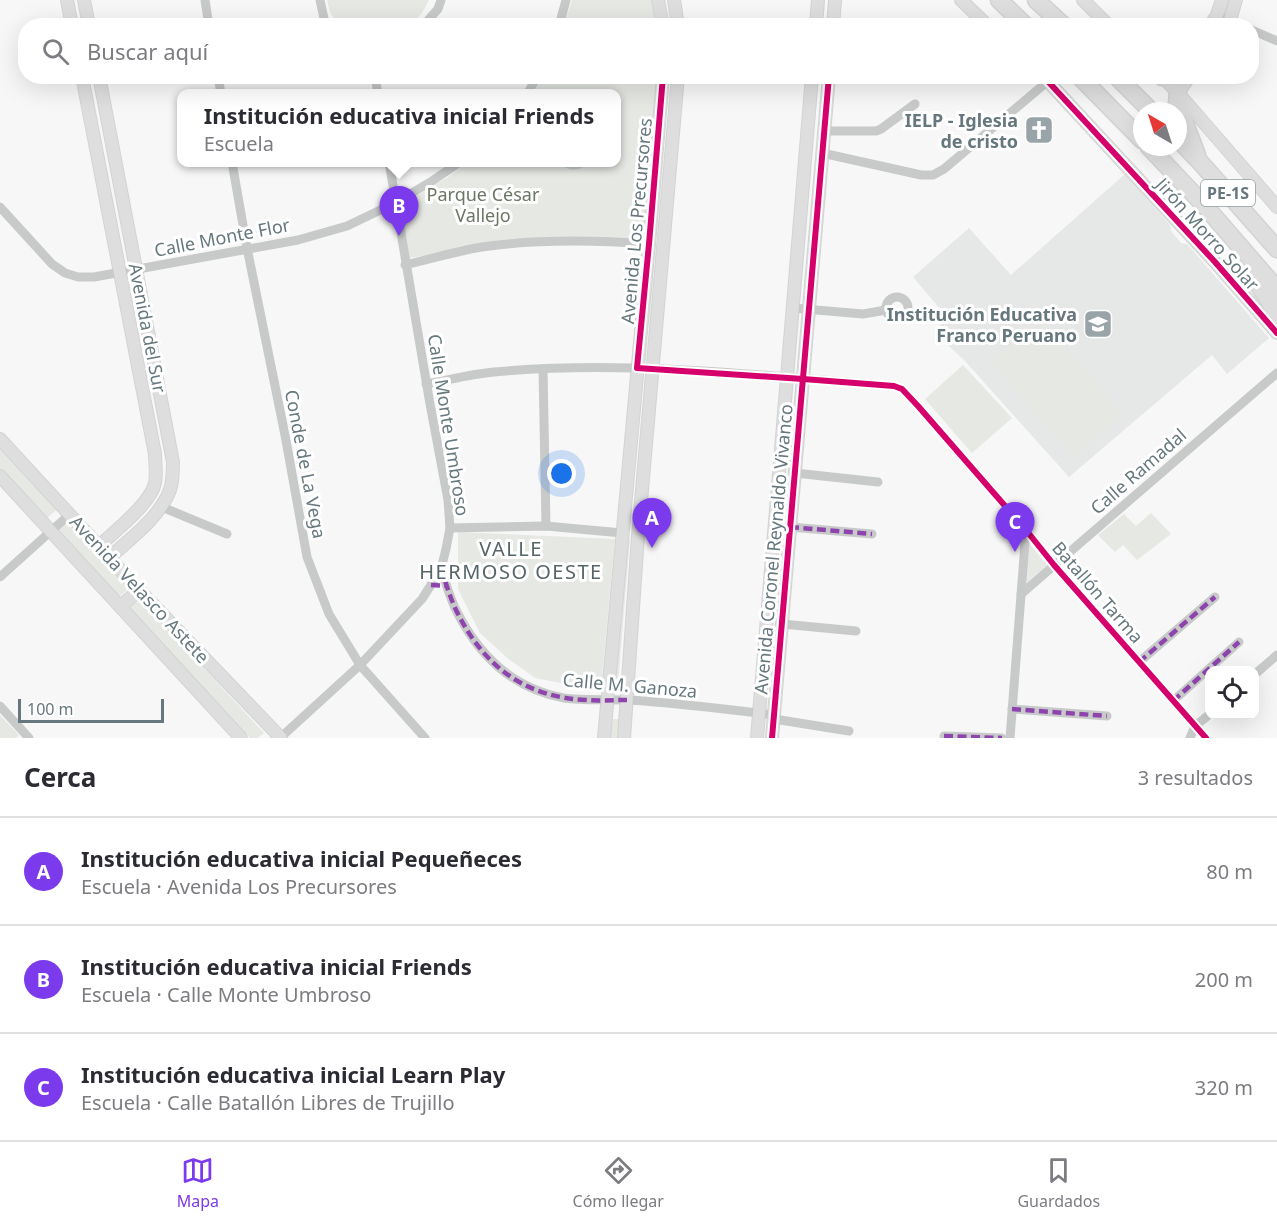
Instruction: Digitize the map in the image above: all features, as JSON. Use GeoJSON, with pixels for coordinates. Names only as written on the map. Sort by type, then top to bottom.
{"type":"FeatureCollection","features":[{"type":"Feature","properties":{"kind":"highway"},"geometry":{"type":"LineString","coordinates":[[999,0],[1018,18]]}},
{"type":"Feature","properties":{"kind":"highway"},"geometry":{"type":"LineString","coordinates":[[1036,0],[1055,18]]}},
{"type":"Feature","properties":{"kind":"highway"},"geometry":{"type":"LineString","coordinates":[[1087,84],[1133,131]]}},
{"type":"Feature","properties":{"kind":"highway"},"geometry":{"type":"LineString","coordinates":[[1124,84],[1141,102]]}},
{"type":"Feature","properties":{"kind":"highway"},"geometry":{"type":"LineString","coordinates":[[1178,93],[1177,103],[1200,162]]}},
{"type":"Feature","properties":{"kind":"highway","name":"PE-1S"},"geometry":{"type":"LineString","coordinates":[[1187,148],[1277,249]]}},
{"type":"Feature","properties":{"kind":"highway","name":"PE-1S"},"geometry":{"type":"LineString","coordinates":[[1158,156],[1205,206],[1277,289]]}},
{"type":"Feature","properties":{"kind":"highway"},"geometry":{"type":"LineString","coordinates":[[1205,206],[1260,287],[1277,318]]}},
{"type":"Feature","properties":{"kind":"street"},"geometry":{"type":"LineString","coordinates":[[68,0],[71,18]]}},
{"type":"Feature","properties":{"kind":"street"},"geometry":{"type":"LineString","coordinates":[[84,0],[88,18]]}},
{"type":"Feature","properties":{"kind":"street"},"geometry":{"type":"LineString","coordinates":[[204,0],[207,18]]}},
{"type":"Feature","properties":{"kind":"street"},"geometry":{"type":"LineString","coordinates":[[320,0],[324,18]]}},
{"type":"Feature","properties":{"kind":"street"},"geometry":{"type":"LineString","coordinates":[[430,18],[438,9],[441,0]]}},
{"type":"Feature","properties":{"kind":"street"},"geometry":{"type":"LineString","coordinates":[[561,18],[566,0]]}},
{"type":"Feature","properties":{"kind":"street"},"geometry":{"type":"LineString","coordinates":[[658,0],[661,18]]}},
{"type":"Feature","properties":{"kind":"street"},"geometry":{"type":"LineString","coordinates":[[674,0],[677,18]]}},
{"type":"Feature","properties":{"kind":"street"},"geometry":{"type":"LineString","coordinates":[[817,18],[818,0]]}},
{"type":"Feature","properties":{"kind":"street"},"geometry":{"type":"LineString","coordinates":[[834,18],[836,0]]}},
{"type":"Feature","properties":{"kind":"street"},"geometry":{"type":"LineString","coordinates":[[961,0],[980,18]]}},
{"type":"Feature","properties":{"kind":"street"},"geometry":{"type":"LineString","coordinates":[[1083,0],[1101,18]]}},
{"type":"Feature","properties":{"kind":"street"},"geometry":{"type":"LineString","coordinates":[[1215,18],[1222,0]]}},
{"type":"Feature","properties":{"kind":"street"},"geometry":{"type":"LineString","coordinates":[[1233,18],[1236,0]]}},
{"type":"Feature","properties":{"kind":"street"},"geometry":{"type":"LineString","coordinates":[[1259,33],[1277,41]]}},
{"type":"Feature","properties":{"kind":"street","name":"Avenida del Sur"},"geometry":{"type":"LineString","coordinates":[[84,84],[155,454],[155,484],[150,495],[99,546]]}},
{"type":"Feature","properties":{"kind":"street","name":"Avenida del Sur"},"geometry":{"type":"LineString","coordinates":[[101,84],[173,462],[173,478],[162,507],[109,558]]}},
{"type":"Feature","properties":{"kind":"street","name":"Avenida Los Precursores"},"geometry":{"type":"LineString","coordinates":[[604,738],[650,244],[662,84]]}},
{"type":"Feature","properties":{"kind":"street","name":"Avenida Los Precursores"},"geometry":{"type":"LineString","coordinates":[[624,738],[638,536],[677,84]]}},
{"type":"Feature","properties":{"kind":"street","name":"Avenida Coronel Reynaldo Vivanco"},"geometry":{"type":"LineString","coordinates":[[758,738],[811,84]]}},
{"type":"Feature","properties":{"kind":"street","name":"Avenida Coronel Reynaldo Vivanco"},"geometry":{"type":"LineString","coordinates":[[772,738],[828,84]]}},
{"type":"Feature","properties":{"kind":"street"},"geometry":{"type":"LineString","coordinates":[[822,153],[921,176],[933,174],[944,169],[1039,84]]}},
{"type":"Feature","properties":{"kind":"street","name":"Jirón Morro Solar"},"geometry":{"type":"LineString","coordinates":[[1050,84],[1215,262],[1277,333]]}},
{"type":"Feature","properties":{"kind":"street"},"geometry":{"type":"LineString","coordinates":[[1169,84],[1277,207]]}},
{"type":"Feature","properties":{"kind":"street"},"geometry":{"type":"LineString","coordinates":[[1178,93],[1184,84]]}},
{"type":"Feature","properties":{"kind":"street"},"geometry":{"type":"LineString","coordinates":[[824,131],[876,131],[915,104]]}},
{"type":"Feature","properties":{"kind":"street","name":"Conde de La Vega"},"geometry":{"type":"LineString","coordinates":[[233,167],[307,557],[329,614],[360,665],[425,738]]}},
{"type":"Feature","properties":{"kind":"street","name":"Calle Monte Umbroso"},"geometry":{"type":"LineString","coordinates":[[280,738],[360,665],[422,599],[441,569],[446,549],[450,528],[448,500],[405,265],[390,167]]}},
{"type":"Feature","properties":{"kind":"street","name":"Calle Monte Flor"},"geometry":{"type":"LineString","coordinates":[[0,207],[52,264],[65,273],[78,277],[94,277],[298,240],[347,226],[395,203],[452,167]]}},
{"type":"Feature","properties":{"kind":"street"},"geometry":{"type":"LineString","coordinates":[[405,265],[480,247],[519,242],[650,244]]}},
{"type":"Feature","properties":{"kind":"street"},"geometry":{"type":"LineString","coordinates":[[793,308],[863,314],[886,310]]}},
{"type":"Feature","properties":{"kind":"street"},"geometry":{"type":"LineString","coordinates":[[426,384],[491,372],[652,368]]}},
{"type":"Feature","properties":{"kind":"street","name":"Batallón Tarma"},"geometry":{"type":"LineString","coordinates":[[652,368],[787,377],[894,386],[902,389],[1206,738]]}},
{"type":"Feature","properties":{"kind":"street"},"geometry":{"type":"LineString","coordinates":[[543,369],[546,526]]}},
{"type":"Feature","properties":{"kind":"street","name":"Calle Ramadal"},"geometry":{"type":"LineString","coordinates":[[1021,594],[1277,373]]}},
{"type":"Feature","properties":{"kind":"street","name":"Avenida Velasco Astete"},"geometry":{"type":"LineString","coordinates":[[0,439],[280,738]]}},
{"type":"Feature","properties":{"kind":"street"},"geometry":{"type":"LineString","coordinates":[[795,473],[878,482]]}},
{"type":"Feature","properties":{"kind":"street","name":"Avenida Velasco Astete"},"geometry":{"type":"LineString","coordinates":[[0,476],[241,738]]}},
{"type":"Feature","properties":{"kind":"street"},"geometry":{"type":"LineString","coordinates":[[162,507],[226,534]]}},
{"type":"Feature","properties":{"kind":"street"},"geometry":{"type":"LineString","coordinates":[[0,578],[70,514]]}},
{"type":"Feature","properties":{"kind":"street"},"geometry":{"type":"LineString","coordinates":[[450,528],[546,526],[622,534]]}},
{"type":"Feature","properties":{"kind":"street"},"geometry":{"type":"LineString","coordinates":[[790,527],[872,534]]}},
{"type":"Feature","properties":{"kind":"street"},"geometry":{"type":"LineString","coordinates":[[1010,738],[1026,530]]}},
{"type":"Feature","properties":{"kind":"street"},"geometry":{"type":"LineString","coordinates":[[773,548],[789,549]]}},
{"type":"Feature","properties":{"kind":"street","name":"Calle M. Ganoza"},"geometry":{"type":"LineString","coordinates":[[441,569],[456,610],[469,634],[493,664],[518,683],[562,697],[586,700],[627,700],[759,713],[849,731]]}},
{"type":"Feature","properties":{"kind":"street"},"geometry":{"type":"LineString","coordinates":[[430,585],[447,586]]}},
{"type":"Feature","properties":{"kind":"street"},"geometry":{"type":"LineString","coordinates":[[121,606],[139,590]]}},
{"type":"Feature","properties":{"kind":"street"},"geometry":{"type":"LineString","coordinates":[[1139,662],[1215,597]]}},
{"type":"Feature","properties":{"kind":"street"},"geometry":{"type":"LineString","coordinates":[[782,624],[856,631]]}},
{"type":"Feature","properties":{"kind":"street"},"geometry":{"type":"LineString","coordinates":[[1173,701],[1239,642]]}},
{"type":"Feature","properties":{"kind":"street"},"geometry":{"type":"LineString","coordinates":[[1259,671],[1277,655]]}},
{"type":"Feature","properties":{"kind":"street"},"geometry":{"type":"LineString","coordinates":[[0,706],[27,737]]}},
{"type":"Feature","properties":{"kind":"street"},"geometry":{"type":"LineString","coordinates":[[1012,709],[1107,716]]}},
{"type":"Feature","properties":{"kind":"street"},"geometry":{"type":"LineString","coordinates":[[1190,738],[1195,726],[1205,717]]}},
{"type":"Feature","properties":{"kind":"street"},"geometry":{"type":"LineString","coordinates":[[944,736],[1002,738]]}},
{"type":"Feature","properties":{"kind":"street"},"geometry":{"type":"LineString","coordinates":[[273,738],[280,738]]}},
{"type":"Feature","properties":{"kind":"shaded area"},"geometry":{"type":"Polygon","coordinates":[[[566,167],[582,167],[574,170],[566,167]]]}},
{"type":"Feature","properties":{"kind":"shaded area","name":"Institución Educativa Franco Peruano"},"geometry":{"type":"Polygon","coordinates":[[[1125,174],[1170,225],[1171,231],[1181,243],[1187,244],[1269,338],[1227,374],[1212,355],[1069,477],[964,360],[939,337],[941,310],[913,277],[969,228],[1011,275],[1125,174]]]}},
{"type":"Feature","properties":{"kind":"green space"},"geometry":{"type":"Polygon","coordinates":[[[327,0],[429,0],[417,18],[334,18],[327,0]]]}},
{"type":"Feature","properties":{"kind":"green space"},"geometry":{"type":"Polygon","coordinates":[[[572,0],[651,0],[655,18],[566,18],[572,0]]]}},
{"type":"Feature","properties":{"kind":"green space","name":"Parque César Vallejo"},"geometry":{"type":"Polygon","coordinates":[[[539,84],[657,84],[646,239],[548,237],[409,258],[400,206],[462,167],[621,167],[621,89],[536,89],[539,84]]]}},
{"type":"Feature","properties":{"kind":"green space"},"geometry":{"type":"Polygon","coordinates":[[[1040,318],[1123,414],[1073,457],[990,361],[1040,318]]]}},
{"type":"Feature","properties":{"kind":"green space"},"geometry":{"type":"Polygon","coordinates":[[[963,365],[1012,418],[972,453],[925,399],[963,365]]]}},
{"type":"Feature","properties":{"kind":"green space"},"geometry":{"type":"Polygon","coordinates":[[[0,449],[56,510],[45,520],[0,470],[0,449]]]}},
{"type":"Feature","properties":{"kind":"green space"},"geometry":{"type":"Polygon","coordinates":[[[1151,513],[1171,534],[1137,560],[1123,545],[1115,552],[1098,535],[1124,514],[1136,526],[1151,513]]]}},
{"type":"Feature","properties":{"kind":"green space"},"geometry":{"type":"Polygon","coordinates":[[[68,519],[129,588],[118,598],[57,529],[68,519]]]}},
{"type":"Feature","properties":{"kind":"green space"},"geometry":{"type":"Polygon","coordinates":[[[458,532],[615,539],[601,687],[571,685],[535,678],[506,657],[480,633],[458,589],[458,532]]]}},
{"type":"Feature","properties":{"kind":"green space"},"geometry":{"type":"Polygon","coordinates":[[[627,537],[630,538],[618,685],[612,684],[627,537]]]}},
{"type":"Feature","properties":{"kind":"green space"},"geometry":{"type":"Polygon","coordinates":[[[1029,543],[1047,565],[1027,582],[1029,543]]]}},
{"type":"Feature","properties":{"kind":"green space"},"geometry":{"type":"Polygon","coordinates":[[[138,597],[264,733],[258,738],[250,738],[128,607],[138,597]]]}},
{"type":"Feature","properties":{"kind":"green space"},"geometry":{"type":"Polygon","coordinates":[[[0,715],[19,735],[16,738],[0,738],[0,715]]]}},
{"type":"Feature","properties":{"kind":"green space"},"geometry":{"type":"Polygon","coordinates":[[[612,719],[620,719],[618,738],[610,738],[612,719]]]}},
{"type":"Feature","properties":{"kind":"marked path"},"geometry":{"type":"LineString","coordinates":[[790,527],[872,534]]}},
{"type":"Feature","properties":{"kind":"marked path"},"geometry":{"type":"LineString","coordinates":[[441,569],[455,607],[468,631],[493,663],[508,675],[543,693],[564,698],[627,700]]}},
{"type":"Feature","properties":{"kind":"marked path"},"geometry":{"type":"LineString","coordinates":[[431,585],[447,586]]}},
{"type":"Feature","properties":{"kind":"marked path"},"geometry":{"type":"LineString","coordinates":[[1139,662],[1215,597]]}},
{"type":"Feature","properties":{"kind":"marked path"},"geometry":{"type":"LineString","coordinates":[[1173,701],[1239,642]]}},
{"type":"Feature","properties":{"kind":"marked path"},"geometry":{"type":"LineString","coordinates":[[1012,709],[1107,716]]}},
{"type":"Feature","properties":{"kind":"marked path"},"geometry":{"type":"LineString","coordinates":[[944,736],[1002,738]]}},
{"type":"Feature","properties":{"kind":"cycle path"},"geometry":{"type":"LineString","coordinates":[[662,84],[637,368],[894,386],[902,389],[1206,738]]}},
{"type":"Feature","properties":{"kind":"cycle path"},"geometry":{"type":"LineString","coordinates":[[772,738],[828,84]]}},
{"type":"Feature","properties":{"kind":"cycle path"},"geometry":{"type":"LineString","coordinates":[[1050,84],[1215,262],[1277,333]]}},
{"type":"Feature","properties":{"kind":"place","name":"IELP - Iglesia de cristo"},"geometry":{"type":"Point","coordinates":[1039,130]}},
{"type":"Feature","properties":{"kind":"place","name":"Institución educativa inicial Friends"},"geometry":{"type":"Point","coordinates":[399,236]}},
{"type":"Feature","properties":{"kind":"place","name":"Institución Educativa Franco Peruano"},"geometry":{"type":"Point","coordinates":[1098,324]}},
{"type":"Feature","properties":{"kind":"place","name":"Institución educativa inicial Pequeñeces"},"geometry":{"type":"Point","coordinates":[652,548]}},
{"type":"Feature","properties":{"kind":"place","name":"Institución educativa inicial Learn Play"},"geometry":{"type":"Point","coordinates":[1015,552]}},
{"type":"Feature","properties":{"kind":"district","name":"VALLE HERMOSO OESTE"},"geometry":{"type":"Point","coordinates":[511,560]}}]}
